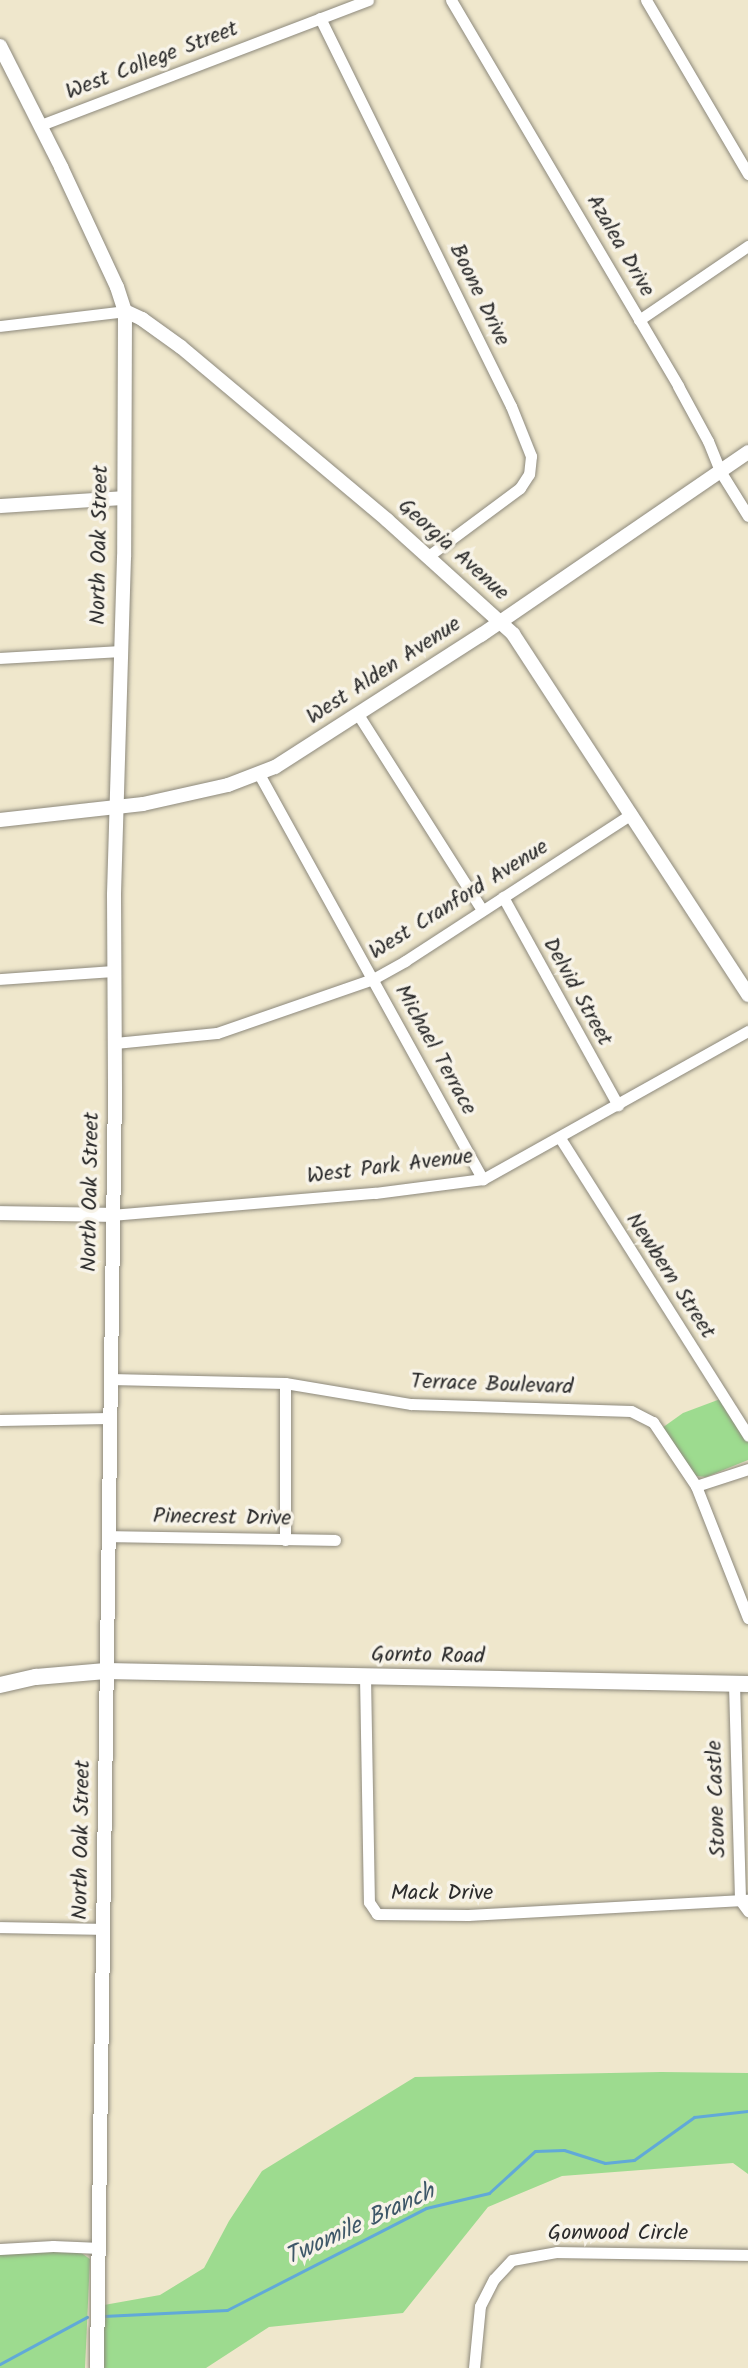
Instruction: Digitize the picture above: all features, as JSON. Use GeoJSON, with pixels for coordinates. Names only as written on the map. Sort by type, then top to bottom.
{"type":"FeatureCollection","features":[{"type":"Feature","properties":{"kind":"main road","name":"Gornto Road"},"geometry":{"type":"LineString","coordinates":[[0,1685],[36,1677],[106,1671],[741,1684]]}},
{"type":"Feature","properties":{"kind":"street","name":"West College Street"},"geometry":{"type":"LineString","coordinates":[[41,125],[368,0]]}},
{"type":"Feature","properties":{"kind":"street","name":"Azalea Drive"},"geometry":{"type":"LineString","coordinates":[[451,0],[639,320],[708,441],[720,471],[748,516]]}},
{"type":"Feature","properties":{"kind":"street"},"geometry":{"type":"LineString","coordinates":[[646,0],[748,174]]}},
{"type":"Feature","properties":{"kind":"street","name":"Boone Drive"},"geometry":{"type":"LineString","coordinates":[[320,18],[469,320],[531,456],[529,474],[520,488],[427,557]]}},
{"type":"Feature","properties":{"kind":"street","name":"North Oak Street"},"geometry":{"type":"LineString","coordinates":[[0,46],[41,125],[117,287],[125,311],[115,809],[115,1043],[97,2367]]}},
{"type":"Feature","properties":{"kind":"street"},"geometry":{"type":"LineString","coordinates":[[639,320],[748,246]]}},
{"type":"Feature","properties":{"kind":"street"},"geometry":{"type":"LineString","coordinates":[[0,326],[125,311]]}},
{"type":"Feature","properties":{"kind":"street","name":"Georgia Avenue"},"geometry":{"type":"LineString","coordinates":[[125,311],[142,319],[181,347],[513,634],[748,995]]}},
{"type":"Feature","properties":{"kind":"street","name":"West Alden Avenue"},"geometry":{"type":"LineString","coordinates":[[0,820],[115,809],[228,785],[259,774],[359,716],[748,452]]}},
{"type":"Feature","properties":{"kind":"street"},"geometry":{"type":"LineString","coordinates":[[0,506],[123,498]]}},
{"type":"Feature","properties":{"kind":"street"},"geometry":{"type":"LineString","coordinates":[[0,658],[120,651]]}},
{"type":"Feature","properties":{"kind":"street"},"geometry":{"type":"LineString","coordinates":[[359,716],[482,910]]}},
{"type":"Feature","properties":{"kind":"street","name":"Michael Terrace"},"geometry":{"type":"LineString","coordinates":[[259,774],[483,1179]]}},
{"type":"Feature","properties":{"kind":"street","name":"West Cranford Avenue"},"geometry":{"type":"LineString","coordinates":[[115,1043],[217,1033],[373,979],[631,814]]}},
{"type":"Feature","properties":{"kind":"street","name":"Delvid Street"},"geometry":{"type":"LineString","coordinates":[[503,897],[618,1105]]}},
{"type":"Feature","properties":{"kind":"street"},"geometry":{"type":"LineString","coordinates":[[0,979],[115,971]]}},
{"type":"Feature","properties":{"kind":"street","name":"West Park Avenue"},"geometry":{"type":"LineString","coordinates":[[0,1213],[111,1215],[375,1193],[483,1179],[748,1031]]}},
{"type":"Feature","properties":{"kind":"street","name":"Newbern Street"},"geometry":{"type":"LineString","coordinates":[[560,1138],[748,1435]]}},
{"type":"Feature","properties":{"kind":"street","name":"Terrace Boulevard"},"geometry":{"type":"LineString","coordinates":[[110,1379],[285,1383],[411,1404],[631,1411],[653,1422],[696,1486],[748,1618]]}},
{"type":"Feature","properties":{"kind":"street"},"geometry":{"type":"LineString","coordinates":[[285,1383],[285,1540]]}},
{"type":"Feature","properties":{"kind":"street"},"geometry":{"type":"LineString","coordinates":[[0,1420],[109,1418]]}},
{"type":"Feature","properties":{"kind":"street"},"geometry":{"type":"LineString","coordinates":[[696,1486],[748,1469]]}},
{"type":"Feature","properties":{"kind":"street","name":"Pinecrest Drive"},"geometry":{"type":"LineString","coordinates":[[108,1536],[335,1540]]}},
{"type":"Feature","properties":{"kind":"street","name":"Mack Drive"},"geometry":{"type":"LineString","coordinates":[[365,1676],[369,1902],[377,1914],[468,1915],[744,1900]]}},
{"type":"Feature","properties":{"kind":"street","name":"Stone Castle"},"geometry":{"type":"LineString","coordinates":[[741,1684],[744,1900]]}},
{"type":"Feature","properties":{"kind":"street"},"geometry":{"type":"LineString","coordinates":[[744,1900],[748,1911]]}},
{"type":"Feature","properties":{"kind":"street"},"geometry":{"type":"LineString","coordinates":[[0,1927],[103,1929]]}},
{"type":"Feature","properties":{"kind":"street"},"geometry":{"type":"LineString","coordinates":[[0,2249],[53,2246],[100,2248]]}},
{"type":"Feature","properties":{"kind":"street","name":"Gonwood Circle"},"geometry":{"type":"LineString","coordinates":[[474,2368],[480,2306],[494,2279],[512,2260],[557,2252],[748,2255]]}},
{"type":"Feature","properties":{"kind":"green space"},"geometry":{"type":"Polygon","coordinates":[[[723,1398],[748,1440],[748,1460],[706,1477],[696,1476],[662,1428],[683,1413],[723,1398]]]}},
{"type":"Feature","properties":{"kind":"green space"},"geometry":{"type":"Polygon","coordinates":[[[748,2073],[748,2174],[733,2163],[562,2176],[488,2207],[403,2313],[269,2327],[206,2368],[103,2368],[104,2305],[160,2295],[204,2268],[229,2221],[262,2171],[415,2077],[748,2073]]]}},
{"type":"Feature","properties":{"kind":"green space"},"geometry":{"type":"Polygon","coordinates":[[[0,2252],[80,2252],[90,2259],[85,2368],[0,2368],[0,2252]]]}},
{"type":"Feature","properties":{"kind":"waterway","name":"Twomile Branch"},"geometry":{"type":"LineString","coordinates":[[103,2316],[227,2310],[426,2208],[489,2193],[535,2151],[564,2150],[605,2163],[634,2160],[694,2117],[748,2111]]}},
{"type":"Feature","properties":{"kind":"waterway","name":"Twomile Branch"},"geometry":{"type":"LineString","coordinates":[[0,2364],[87,2317]]}}]}
